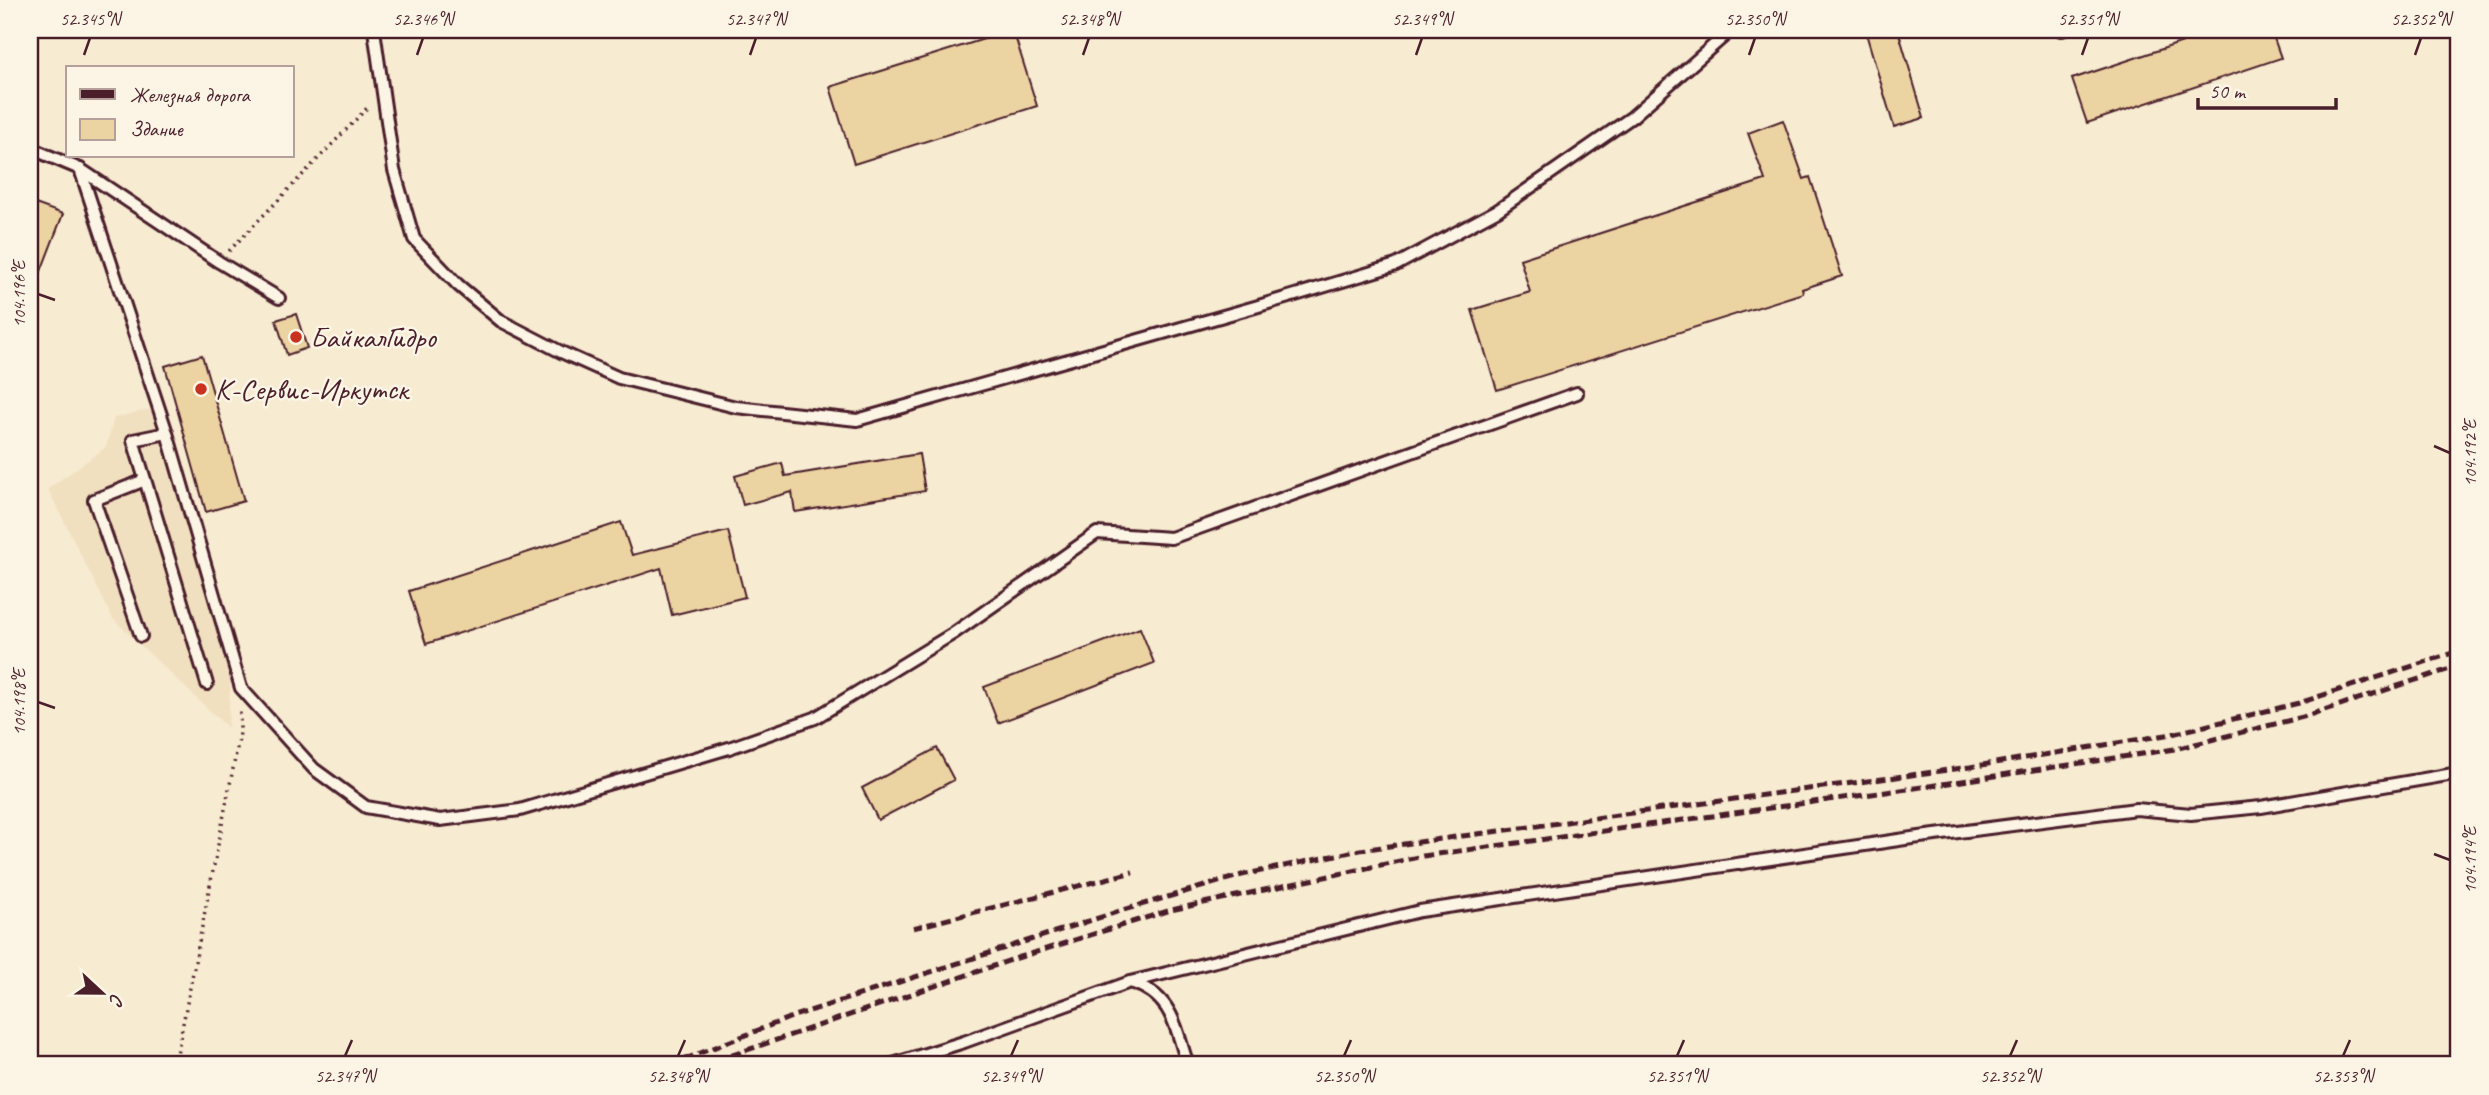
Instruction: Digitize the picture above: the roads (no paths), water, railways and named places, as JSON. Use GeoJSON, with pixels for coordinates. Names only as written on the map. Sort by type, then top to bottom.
{"type":"FeatureCollection","features":[{"type":"Feature","properties":{"kind":"lane"},"geometry":{"type":"LineString","coordinates":[[374,30],[394,170],[414,239],[458,285],[501,321],[618,378],[736,407],[857,420],[1396,265],[1499,210],[1621,124],[1731,30]]}},
{"type":"Feature","properties":{"kind":"lane"},"geometry":{"type":"LineString","coordinates":[[30,148],[80,169],[219,262],[279,298]]}},
{"type":"Feature","properties":{"kind":"lane"},"geometry":{"type":"LineString","coordinates":[[80,169],[167,433],[241,688],[314,769],[366,807],[440,820],[520,810],[729,748],[815,718],[954,633],[1097,533],[1171,538],[1577,393]]}},
{"type":"Feature","properties":{"kind":"lane"},"geometry":{"type":"LineString","coordinates":[[167,433],[133,440],[207,684]]}},
{"type":"Feature","properties":{"kind":"lane"},"geometry":{"type":"LineString","coordinates":[[141,636],[94,500],[145,480]]}},
{"type":"Feature","properties":{"kind":"lane"},"geometry":{"type":"LineString","coordinates":[[890,1065],[964,1042],[1130,982],[1420,911],[1912,838],[2136,809],[2191,814],[2261,807],[2459,773]]}},
{"type":"Feature","properties":{"kind":"lane"},"geometry":{"type":"LineString","coordinates":[[1130,982],[1143,986],[1160,997],[1169,1011],[1188,1065]]}},
{"type":"Feature","properties":{"kind":"railway"},"geometry":{"type":"LineString","coordinates":[[670,1065],[794,1016],[1120,911],[1242,875],[1360,850],[1970,767],[2172,734],[2299,703],[2459,651]]}},
{"type":"Feature","properties":{"kind":"railway"},"geometry":{"type":"LineString","coordinates":[[703,1065],[1017,958],[1171,910],[1423,856],[2175,749],[2303,717],[2459,666]]}},
{"type":"Feature","properties":{"kind":"railway"},"geometry":{"type":"LineString","coordinates":[[913,928],[1133,872]]}},
{"type":"Feature","properties":{"kind":"place","name":"БайкалГидро"},"geometry":{"type":"Point","coordinates":[296,337]}},
{"type":"Feature","properties":{"kind":"place","name":"К-Сервис-Иркутск"},"geometry":{"type":"Point","coordinates":[201,389]}}]}
